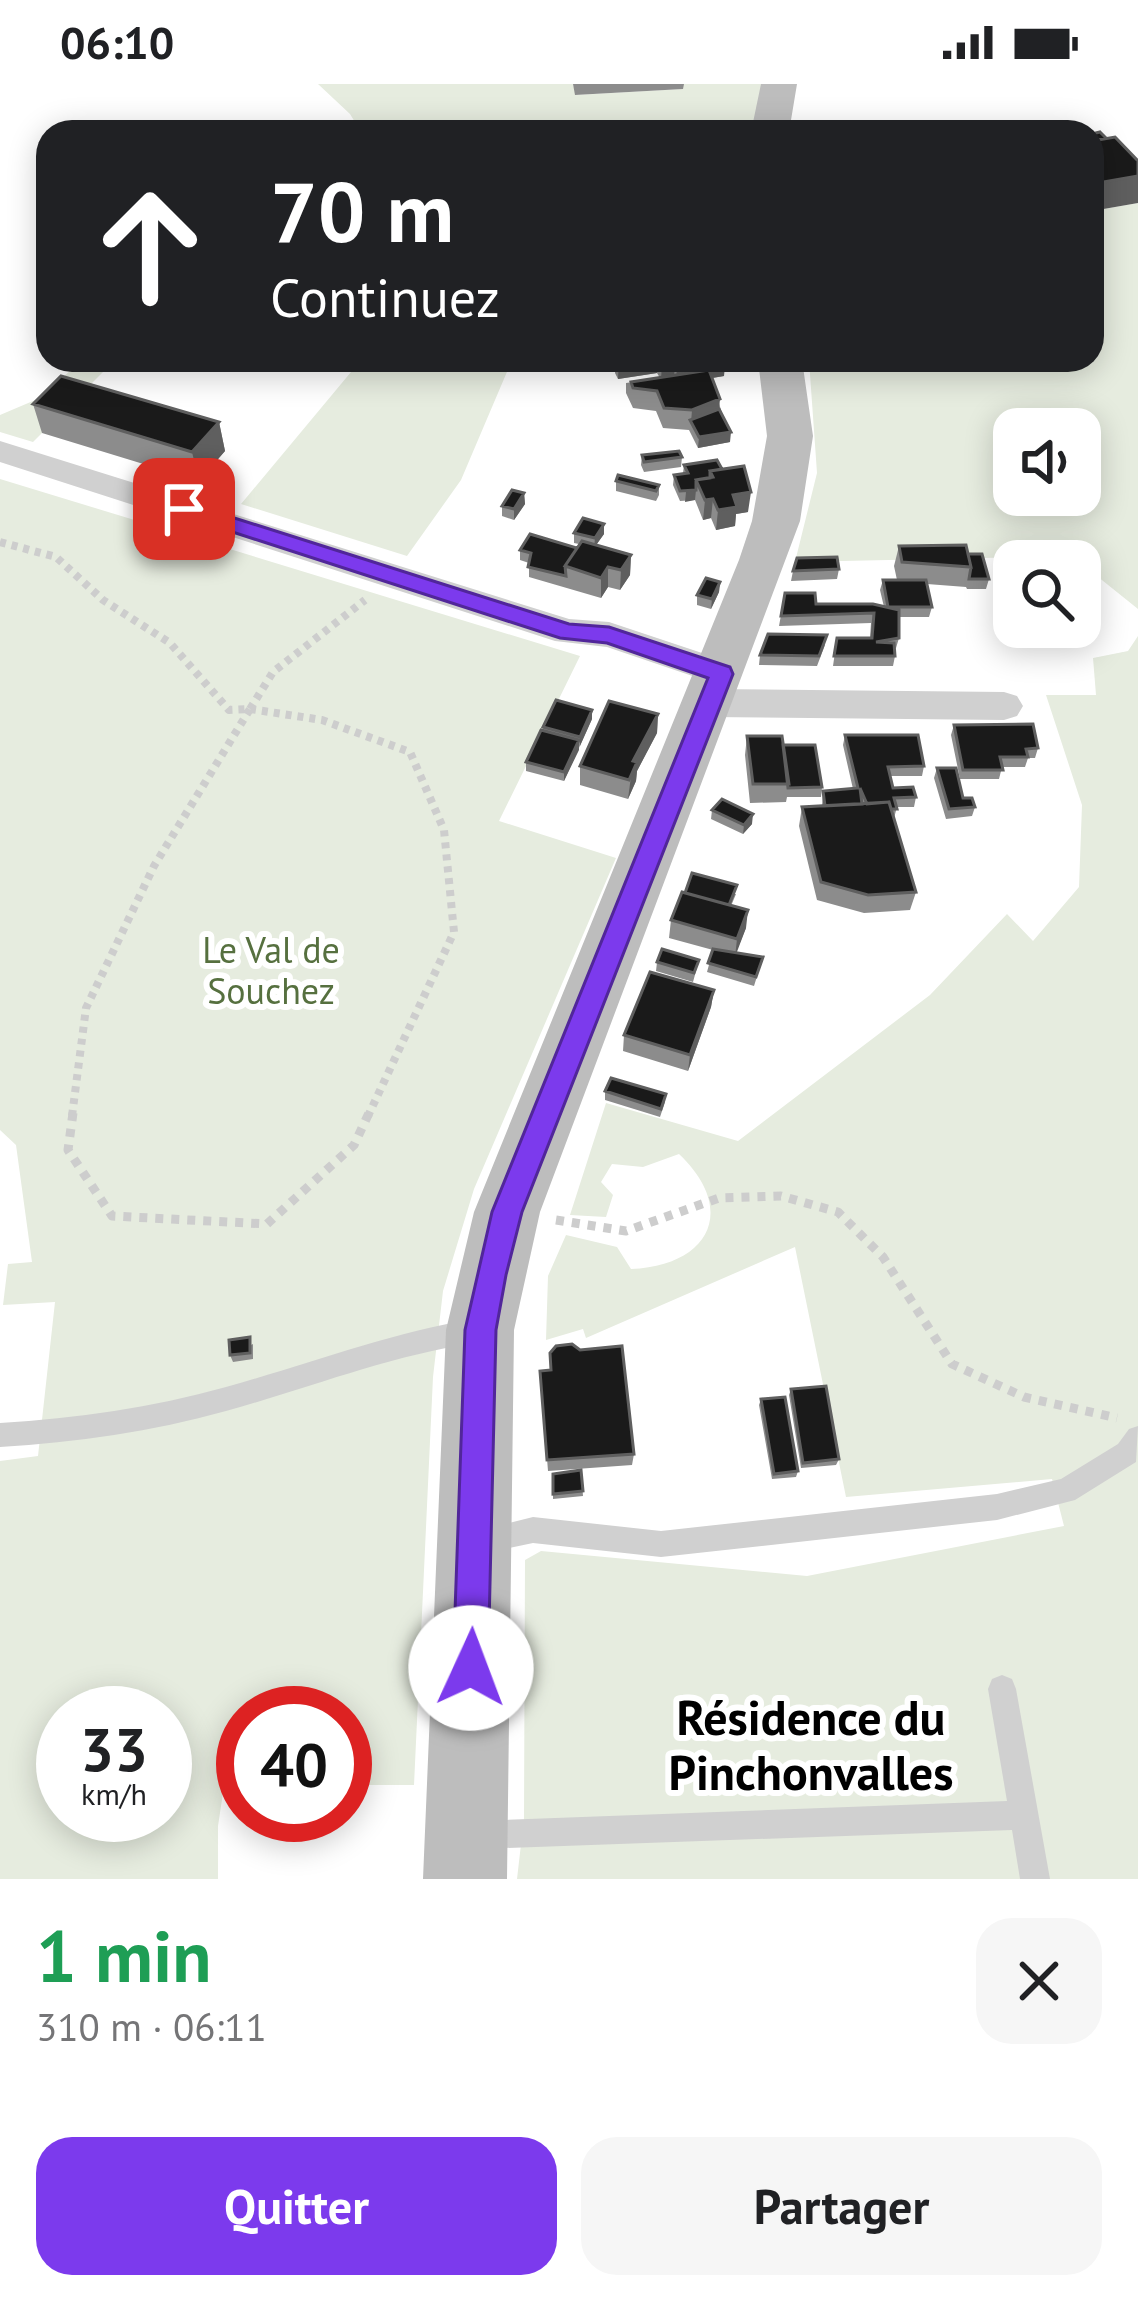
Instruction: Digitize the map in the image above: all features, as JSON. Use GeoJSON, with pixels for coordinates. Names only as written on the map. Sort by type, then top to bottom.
{"type":"FeatureCollection","features":[{"type":"Feature","properties":{"kind":"street"},"geometry":{"type":"LineString","coordinates":[[772,120],[779,84]]}},
{"type":"Feature","properties":{"kind":"street"},"geometry":{"type":"LineString","coordinates":[[466,1857],[480,1330],[507,1212],[716,688],[776,521],[790,436],[782,372]]}},
{"type":"Feature","properties":{"kind":"street"},"geometry":{"type":"LineString","coordinates":[[0,451],[568,632],[609,635],[716,688],[1004,706]]}},
{"type":"Feature","properties":{"kind":"lane"},"geometry":{"type":"LineString","coordinates":[[0,1435],[120,1422],[227,1400],[421,1338],[480,1330]]}},
{"type":"Feature","properties":{"kind":"lane"},"geometry":{"type":"LineString","coordinates":[[474,1543],[533,1530],[662,1544],[997,1507],[1066,1491],[1126,1453],[1131,1427]]}},
{"type":"Feature","properties":{"kind":"lane"},"geometry":{"type":"LineString","coordinates":[[1002,1689],[1035,1879]]}},
{"type":"Feature","properties":{"kind":"lane"},"geometry":{"type":"LineString","coordinates":[[466,1857],[1024,1815]]}},
{"type":"Feature","properties":{"kind":"path"},"geometry":{"type":"LineString","coordinates":[[0,542],[30,554],[56,557],[104,600],[170,644],[229,710],[249,708],[280,710],[353,728],[410,752],[444,830],[454,932],[354,1145],[267,1225],[112,1216],[68,1150],[86,1008],[154,866],[249,708],[273,673],[394,577]]}},
{"type":"Feature","properties":{"kind":"path"},"geometry":{"type":"LineString","coordinates":[[507,1212],[626,1231],[719,1198],[781,1196],[838,1212],[883,1257],[952,1364],[1024,1397],[1131,1427]]}},
{"type":"Feature","properties":{"kind":"green space"},"geometry":{"type":"Polygon","coordinates":[[[318,84],[573,84],[576,95],[682,89],[682,84],[765,84],[755,120],[354,120],[318,84]]]}},
{"type":"Feature","properties":{"kind":"green space"},"geometry":{"type":"Polygon","coordinates":[[[1138,203],[1138,609],[1101,579],[1101,540],[993,540],[993,558],[795,562],[817,473],[810,372],[1104,372],[1104,209],[1138,203]]]}},
{"type":"Feature","properties":{"kind":"green space"},"geometry":{"type":"Polygon","coordinates":[[[69,372],[103,372],[33,442],[0,432],[0,415],[40,398],[69,372]]]}},
{"type":"Feature","properties":{"kind":"green space"},"geometry":{"type":"Polygon","coordinates":[[[351,372],[507,372],[461,480],[407,556],[241,504],[351,372]]]}},
{"type":"Feature","properties":{"kind":"green space","name":"Le Val de Souchez"},"geometry":{"type":"Polygon","coordinates":[[[0,479],[580,656],[499,821],[616,858],[474,1189],[443,1291],[433,1377],[414,1785],[372,1785],[372,1686],[216,1686],[218,1879],[0,1879],[0,1461],[38,1456],[55,1302],[3,1305],[8,1264],[32,1262],[16,1145],[0,1130],[0,479]]]}},
{"type":"Feature","properties":{"kind":"green space"},"geometry":{"type":"Polygon","coordinates":[[[1138,636],[1138,1879],[517,1879],[524,1818],[525,1560],[541,1551],[807,1576],[1064,1526],[1052,1479],[846,1497],[795,1247],[586,1338],[583,1329],[546,1340],[548,1276],[566,1235],[617,1247],[631,1269],[679,1258],[706,1232],[708,1196],[679,1154],[643,1167],[612,1164],[601,1182],[613,1195],[606,1217],[570,1215],[606,1103],[738,1141],[930,995],[1007,914],[1033,941],[1079,887],[1082,805],[1046,695],[1096,695],[1093,658],[1128,651],[1138,636]]]}},
{"type":"Feature","properties":{"kind":"building"},"geometry":{"type":"Polygon","coordinates":[[[1115,137],[1138,161],[1138,176],[1104,182],[1104,139],[1115,137]]]}},
{"type":"Feature","properties":{"kind":"building"},"geometry":{"type":"Polygon","coordinates":[[[710,372],[720,399],[692,410],[664,408],[657,391],[633,388],[631,382],[710,372]]]}},
{"type":"Feature","properties":{"kind":"building"},"geometry":{"type":"Polygon","coordinates":[[[61,376],[219,422],[192,452],[33,404],[61,376]]]}},
{"type":"Feature","properties":{"kind":"building"},"geometry":{"type":"Polygon","coordinates":[[[719,409],[731,432],[699,437],[690,420],[719,409]]]}},
{"type":"Feature","properties":{"kind":"building"},"geometry":{"type":"Polygon","coordinates":[[[679,451],[682,457],[644,462],[642,455],[679,451]]]}},
{"type":"Feature","properties":{"kind":"building"},"geometry":{"type":"Polygon","coordinates":[[[717,460],[722,469],[710,471],[710,478],[696,480],[696,490],[680,491],[674,475],[688,473],[684,465],[717,460]]]}},
{"type":"Feature","properties":{"kind":"building"},"geometry":{"type":"Polygon","coordinates":[[[744,466],[751,492],[733,495],[737,507],[718,510],[713,499],[705,500],[696,480],[713,477],[710,471],[744,466]]]}},
{"type":"Feature","properties":{"kind":"building"},"geometry":{"type":"Polygon","coordinates":[[[618,475],[659,485],[656,491],[616,481],[618,475]]]}},
{"type":"Feature","properties":{"kind":"building"},"geometry":{"type":"Polygon","coordinates":[[[512,490],[524,493],[514,509],[502,506],[512,490]]]}},
{"type":"Feature","properties":{"kind":"building"},"geometry":{"type":"Polygon","coordinates":[[[583,518],[604,524],[595,538],[574,533],[583,518]]]}},
{"type":"Feature","properties":{"kind":"building"},"geometry":{"type":"Polygon","coordinates":[[[530,534],[577,548],[565,566],[566,576],[528,567],[531,553],[520,550],[530,534]]]}},
{"type":"Feature","properties":{"kind":"building"},"geometry":{"type":"Polygon","coordinates":[[[582,541],[631,555],[621,570],[608,567],[601,578],[565,566],[582,541]]]}},
{"type":"Feature","properties":{"kind":"building"},"geometry":{"type":"Polygon","coordinates":[[[966,545],[971,567],[902,562],[899,546],[966,545]]]}},
{"type":"Feature","properties":{"kind":"building"},"geometry":{"type":"Polygon","coordinates":[[[968,554],[982,554],[989,579],[969,579],[968,554]]]}},
{"type":"Feature","properties":{"kind":"building"},"geometry":{"type":"Polygon","coordinates":[[[837,557],[839,569],[793,571],[797,558],[837,557]]]}},
{"type":"Feature","properties":{"kind":"building"},"geometry":{"type":"Polygon","coordinates":[[[706,578],[720,582],[712,599],[697,595],[706,578]]]}},
{"type":"Feature","properties":{"kind":"building"},"geometry":{"type":"Polygon","coordinates":[[[883,580],[926,580],[932,607],[888,607],[883,580]]]}},
{"type":"Feature","properties":{"kind":"building"},"geometry":{"type":"Polygon","coordinates":[[[785,593],[815,593],[816,604],[873,604],[899,610],[899,638],[876,642],[894,643],[895,656],[834,656],[837,638],[872,638],[874,613],[781,616],[785,593]]]}},
{"type":"Feature","properties":{"kind":"building"},"geometry":{"type":"Polygon","coordinates":[[[768,634],[827,635],[819,656],[760,655],[768,634]]]}},
{"type":"Feature","properties":{"kind":"building"},"geometry":{"type":"Polygon","coordinates":[[[556,700],[592,710],[580,737],[543,727],[556,700]]]}},
{"type":"Feature","properties":{"kind":"building"},"geometry":{"type":"Polygon","coordinates":[[[609,701],[658,714],[633,761],[637,762],[629,780],[580,766],[609,701]]]}},
{"type":"Feature","properties":{"kind":"building"},"geometry":{"type":"Polygon","coordinates":[[[1033,724],[1038,748],[1026,749],[1028,757],[1000,757],[1003,770],[963,770],[954,725],[1033,724]]]}},
{"type":"Feature","properties":{"kind":"building"},"geometry":{"type":"Polygon","coordinates":[[[541,730],[579,740],[564,772],[526,762],[541,730]]]}},
{"type":"Feature","properties":{"kind":"building"},"geometry":{"type":"Polygon","coordinates":[[[845,735],[918,735],[924,766],[888,767],[893,788],[913,787],[916,797],[894,798],[897,809],[891,809],[889,802],[867,804],[860,788],[862,804],[825,806],[823,791],[858,788],[845,735]]]}},
{"type":"Feature","properties":{"kind":"building"},"geometry":{"type":"Polygon","coordinates":[[[747,736],[782,736],[789,784],[753,784],[747,736]]]}},
{"type":"Feature","properties":{"kind":"building"},"geometry":{"type":"Polygon","coordinates":[[[783,745],[815,745],[822,787],[788,788],[783,745]]]}},
{"type":"Feature","properties":{"kind":"building"},"geometry":{"type":"Polygon","coordinates":[[[937,768],[956,768],[963,798],[972,798],[975,807],[949,809],[937,768]]]}},
{"type":"Feature","properties":{"kind":"building"},"geometry":{"type":"Polygon","coordinates":[[[722,799],[753,814],[744,825],[712,810],[722,799]]]}},
{"type":"Feature","properties":{"kind":"building"},"geometry":{"type":"Polygon","coordinates":[[[889,802],[916,892],[868,895],[821,882],[802,807],[889,802]]]}},
{"type":"Feature","properties":{"kind":"building"},"geometry":{"type":"Polygon","coordinates":[[[692,873],[737,885],[729,905],[685,893],[692,873]]]}},
{"type":"Feature","properties":{"kind":"building"},"geometry":{"type":"Polygon","coordinates":[[[682,892],[748,910],[737,939],[671,920],[682,892]]]}},
{"type":"Feature","properties":{"kind":"building"},"geometry":{"type":"Polygon","coordinates":[[[662,949],[699,960],[694,973],[657,962],[662,949]]]}},
{"type":"Feature","properties":{"kind":"building"},"geometry":{"type":"Polygon","coordinates":[[[713,949],[763,957],[756,977],[708,963],[713,949]]]}},
{"type":"Feature","properties":{"kind":"building"},"geometry":{"type":"Polygon","coordinates":[[[650,972],[714,990],[690,1055],[624,1035],[650,972]]]}},
{"type":"Feature","properties":{"kind":"building"},"geometry":{"type":"Polygon","coordinates":[[[611,1078],[666,1094],[661,1109],[605,1091],[611,1078]]]}},
{"type":"Feature","properties":{"kind":"building"},"geometry":{"type":"Polygon","coordinates":[[[250,1337],[250,1353],[230,1355],[229,1340],[250,1337]]]}},
{"type":"Feature","properties":{"kind":"building"},"geometry":{"type":"Polygon","coordinates":[[[572,1344],[580,1350],[622,1346],[634,1454],[547,1460],[540,1371],[551,1370],[550,1353],[556,1346],[572,1344]]]}},
{"type":"Feature","properties":{"kind":"building"},"geometry":{"type":"Polygon","coordinates":[[[826,1386],[839,1459],[803,1463],[791,1389],[826,1386]]]}},
{"type":"Feature","properties":{"kind":"building"},"geometry":{"type":"Polygon","coordinates":[[[785,1397],[798,1471],[774,1474],[761,1399],[785,1397]]]}},
{"type":"Feature","properties":{"kind":"building"},"geometry":{"type":"Polygon","coordinates":[[[581,1470],[583,1491],[553,1494],[553,1474],[581,1470]]]}},
{"type":"Feature","properties":{"kind":"district","name":"Résidence du Pinchonvalles"},"geometry":{"type":"Point","coordinates":[811,1744]}},
{"type":"Feature","properties":{"kind":"route"},"geometry":{"type":"LineString","coordinates":[[184,509],[568,632],[609,635],[722,674],[507,1212],[490,1275],[480,1330],[471,1668]]}}]}
